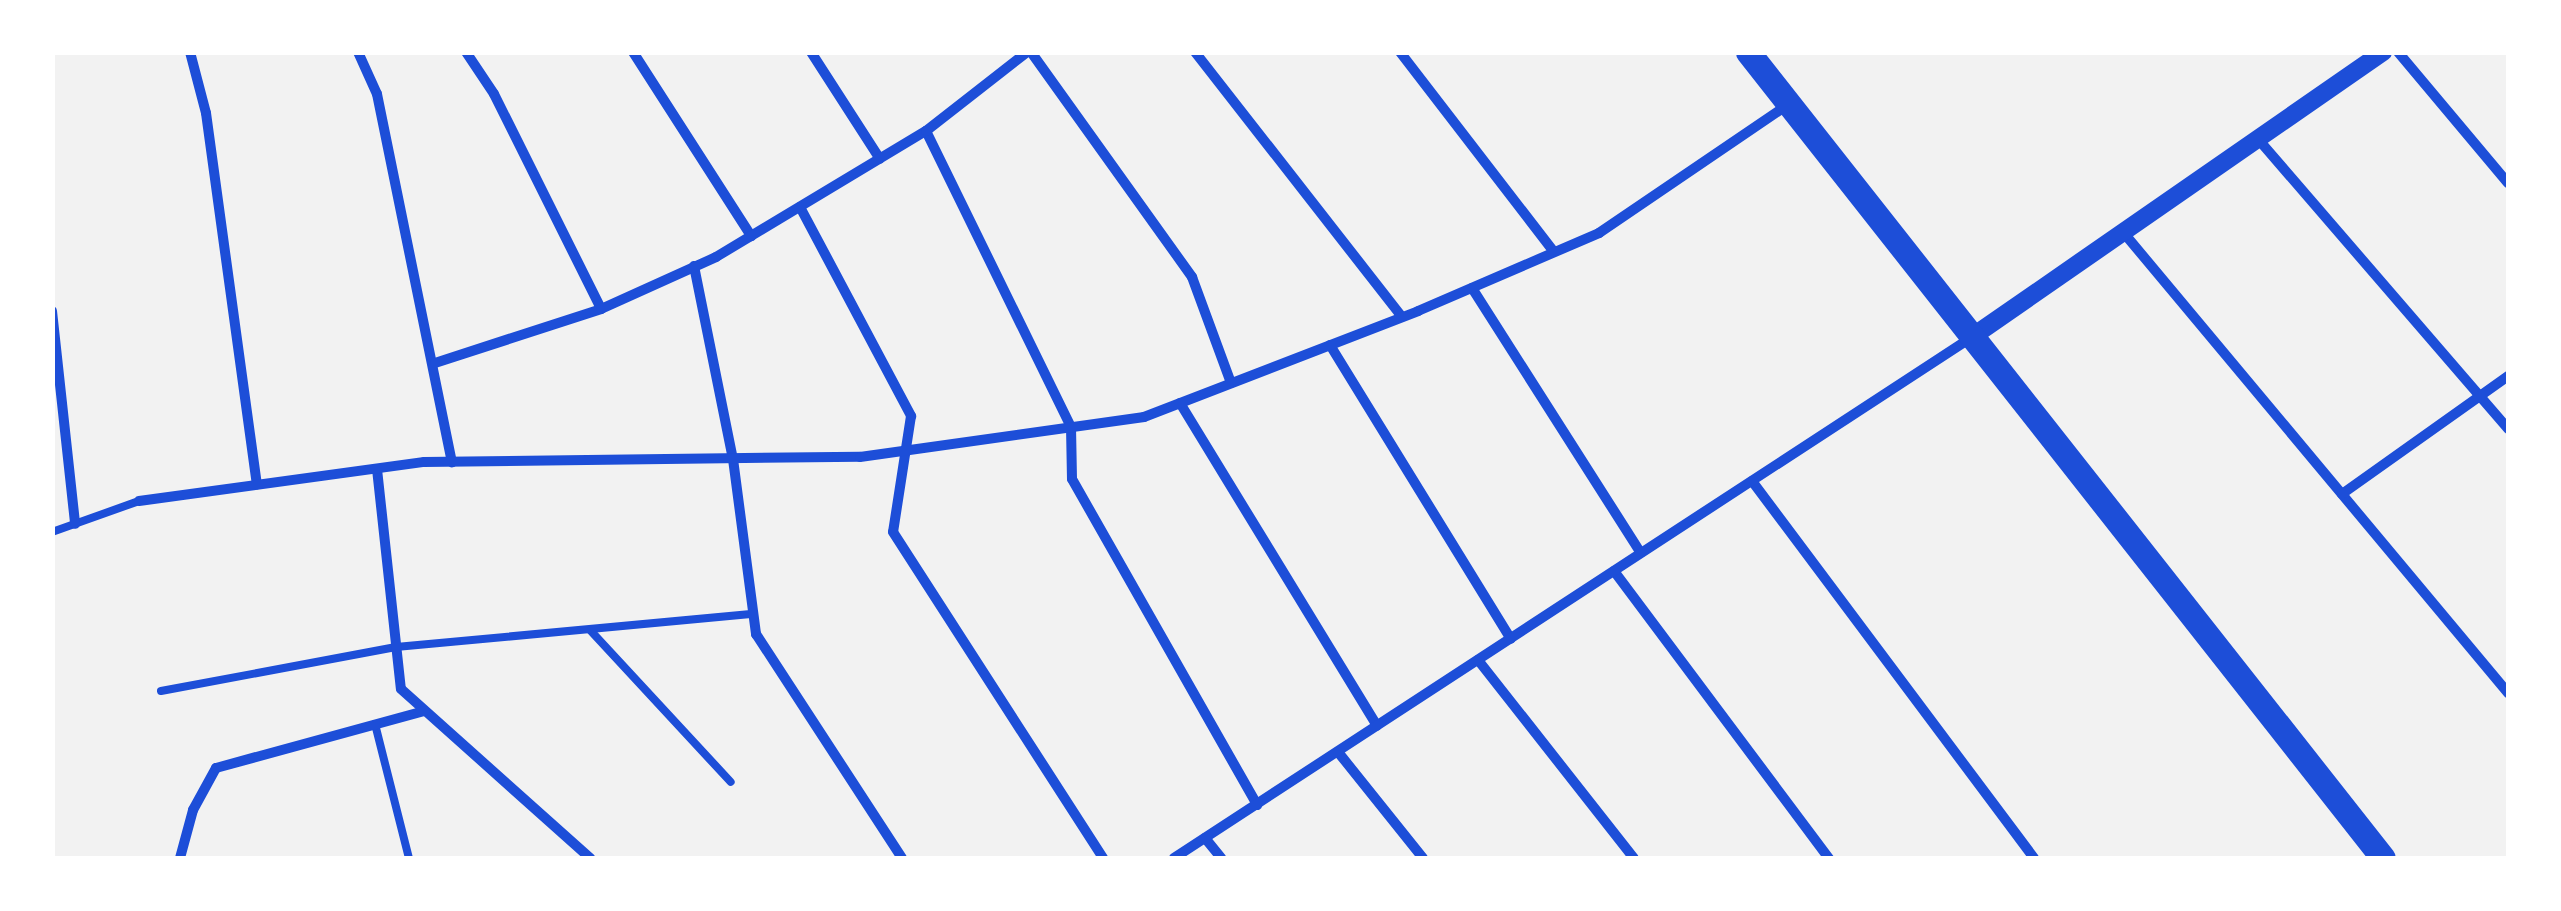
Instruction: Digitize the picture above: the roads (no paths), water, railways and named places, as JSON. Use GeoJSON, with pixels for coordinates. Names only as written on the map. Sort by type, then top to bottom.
{"type":"FeatureCollection","features":[{"type":"Feature","properties":{"kind":"main road"},"geometry":{"type":"LineString","coordinates":[[1748,52],[1969,339],[2383,858]]}},
{"type":"Feature","properties":{"kind":"street"},"geometry":{"type":"LineString","coordinates":[[190,52],[206,114],[257,485]]}},
{"type":"Feature","properties":{"kind":"street"},"geometry":{"type":"LineString","coordinates":[[358,52],[377,94],[435,363],[452,462]]}},
{"type":"Feature","properties":{"kind":"street"},"geometry":{"type":"LineString","coordinates":[[466,52],[494,94],[601,309]]}},
{"type":"Feature","properties":{"kind":"street"},"geometry":{"type":"LineString","coordinates":[[634,52],[751,236]]}},
{"type":"Feature","properties":{"kind":"street"},"geometry":{"type":"LineString","coordinates":[[811,52],[880,159]]}},
{"type":"Feature","properties":{"kind":"street"},"geometry":{"type":"LineString","coordinates":[[435,363],[601,309],[694,266],[926,131],[1012,57],[1029,52],[1192,277],[1231,383]]}},
{"type":"Feature","properties":{"kind":"street"},"geometry":{"type":"LineString","coordinates":[[1195,52],[1402,317]]}},
{"type":"Feature","properties":{"kind":"street"},"geometry":{"type":"LineString","coordinates":[[1400,52],[1554,252]]}},
{"type":"Feature","properties":{"kind":"street"},"geometry":{"type":"LineString","coordinates":[[1174,858],[1969,339],[2383,52]]}},
{"type":"Feature","properties":{"kind":"street"},"geometry":{"type":"LineString","coordinates":[[2398,52],[2508,183]]}},
{"type":"Feature","properties":{"kind":"street"},"geometry":{"type":"LineString","coordinates":[[139,501],[452,462],[733,459],[906,451],[1144,417],[1402,317],[1600,233],[1790,103]]}},
{"type":"Feature","properties":{"kind":"street"},"geometry":{"type":"LineString","coordinates":[[926,131],[1071,428],[1072,479],[1257,804]]}},
{"type":"Feature","properties":{"kind":"street"},"geometry":{"type":"LineString","coordinates":[[2258,139],[2508,429]]}},
{"type":"Feature","properties":{"kind":"street"},"geometry":{"type":"LineString","coordinates":[[800,207],[911,416],[893,532],[1102,858]]}},
{"type":"Feature","properties":{"kind":"street"},"geometry":{"type":"LineString","coordinates":[[2123,232],[2508,692]]}},
{"type":"Feature","properties":{"kind":"street"},"geometry":{"type":"LineString","coordinates":[[694,266],[733,459],[756,634],[902,858]]}},
{"type":"Feature","properties":{"kind":"street"},"geometry":{"type":"LineString","coordinates":[[1472,288],[1642,553]]}},
{"type":"Feature","properties":{"kind":"street"},"geometry":{"type":"LineString","coordinates":[[52,312],[75,524]]}},
{"type":"Feature","properties":{"kind":"street"},"geometry":{"type":"LineString","coordinates":[[1330,345],[1511,639]]}},
{"type":"Feature","properties":{"kind":"street"},"geometry":{"type":"LineString","coordinates":[[2342,494],[2508,376]]}},
{"type":"Feature","properties":{"kind":"street"},"geometry":{"type":"LineString","coordinates":[[1180,403],[1377,726]]}},
{"type":"Feature","properties":{"kind":"street"},"geometry":{"type":"LineString","coordinates":[[377,469],[401,689],[590,858]]}},
{"type":"Feature","properties":{"kind":"street"},"geometry":{"type":"LineString","coordinates":[[1752,481],[2034,858]]}},
{"type":"Feature","properties":{"kind":"street"},"geometry":{"type":"LineString","coordinates":[[1614,571],[1829,858]]}},
{"type":"Feature","properties":{"kind":"street"},"geometry":{"type":"LineString","coordinates":[[1478,660],[1634,858]]}},
{"type":"Feature","properties":{"kind":"street"},"geometry":{"type":"LineString","coordinates":[[180,858],[193,810],[216,768],[424,711]]}},
{"type":"Feature","properties":{"kind":"street"},"geometry":{"type":"LineString","coordinates":[[1338,752],[1423,858]]}},
{"type":"Feature","properties":{"kind":"street"},"geometry":{"type":"LineString","coordinates":[[1205,838],[1221,858]]}},
{"type":"Feature","properties":{"kind":"lane"},"geometry":{"type":"LineString","coordinates":[[52,532],[139,501]]}},
{"type":"Feature","properties":{"kind":"lane"},"geometry":{"type":"LineString","coordinates":[[161,691],[396,647],[753,614]]}},
{"type":"Feature","properties":{"kind":"lane"},"geometry":{"type":"LineString","coordinates":[[590,630],[731,782]]}},
{"type":"Feature","properties":{"kind":"lane"},"geometry":{"type":"LineString","coordinates":[[375,724],[409,858]]}}]}
